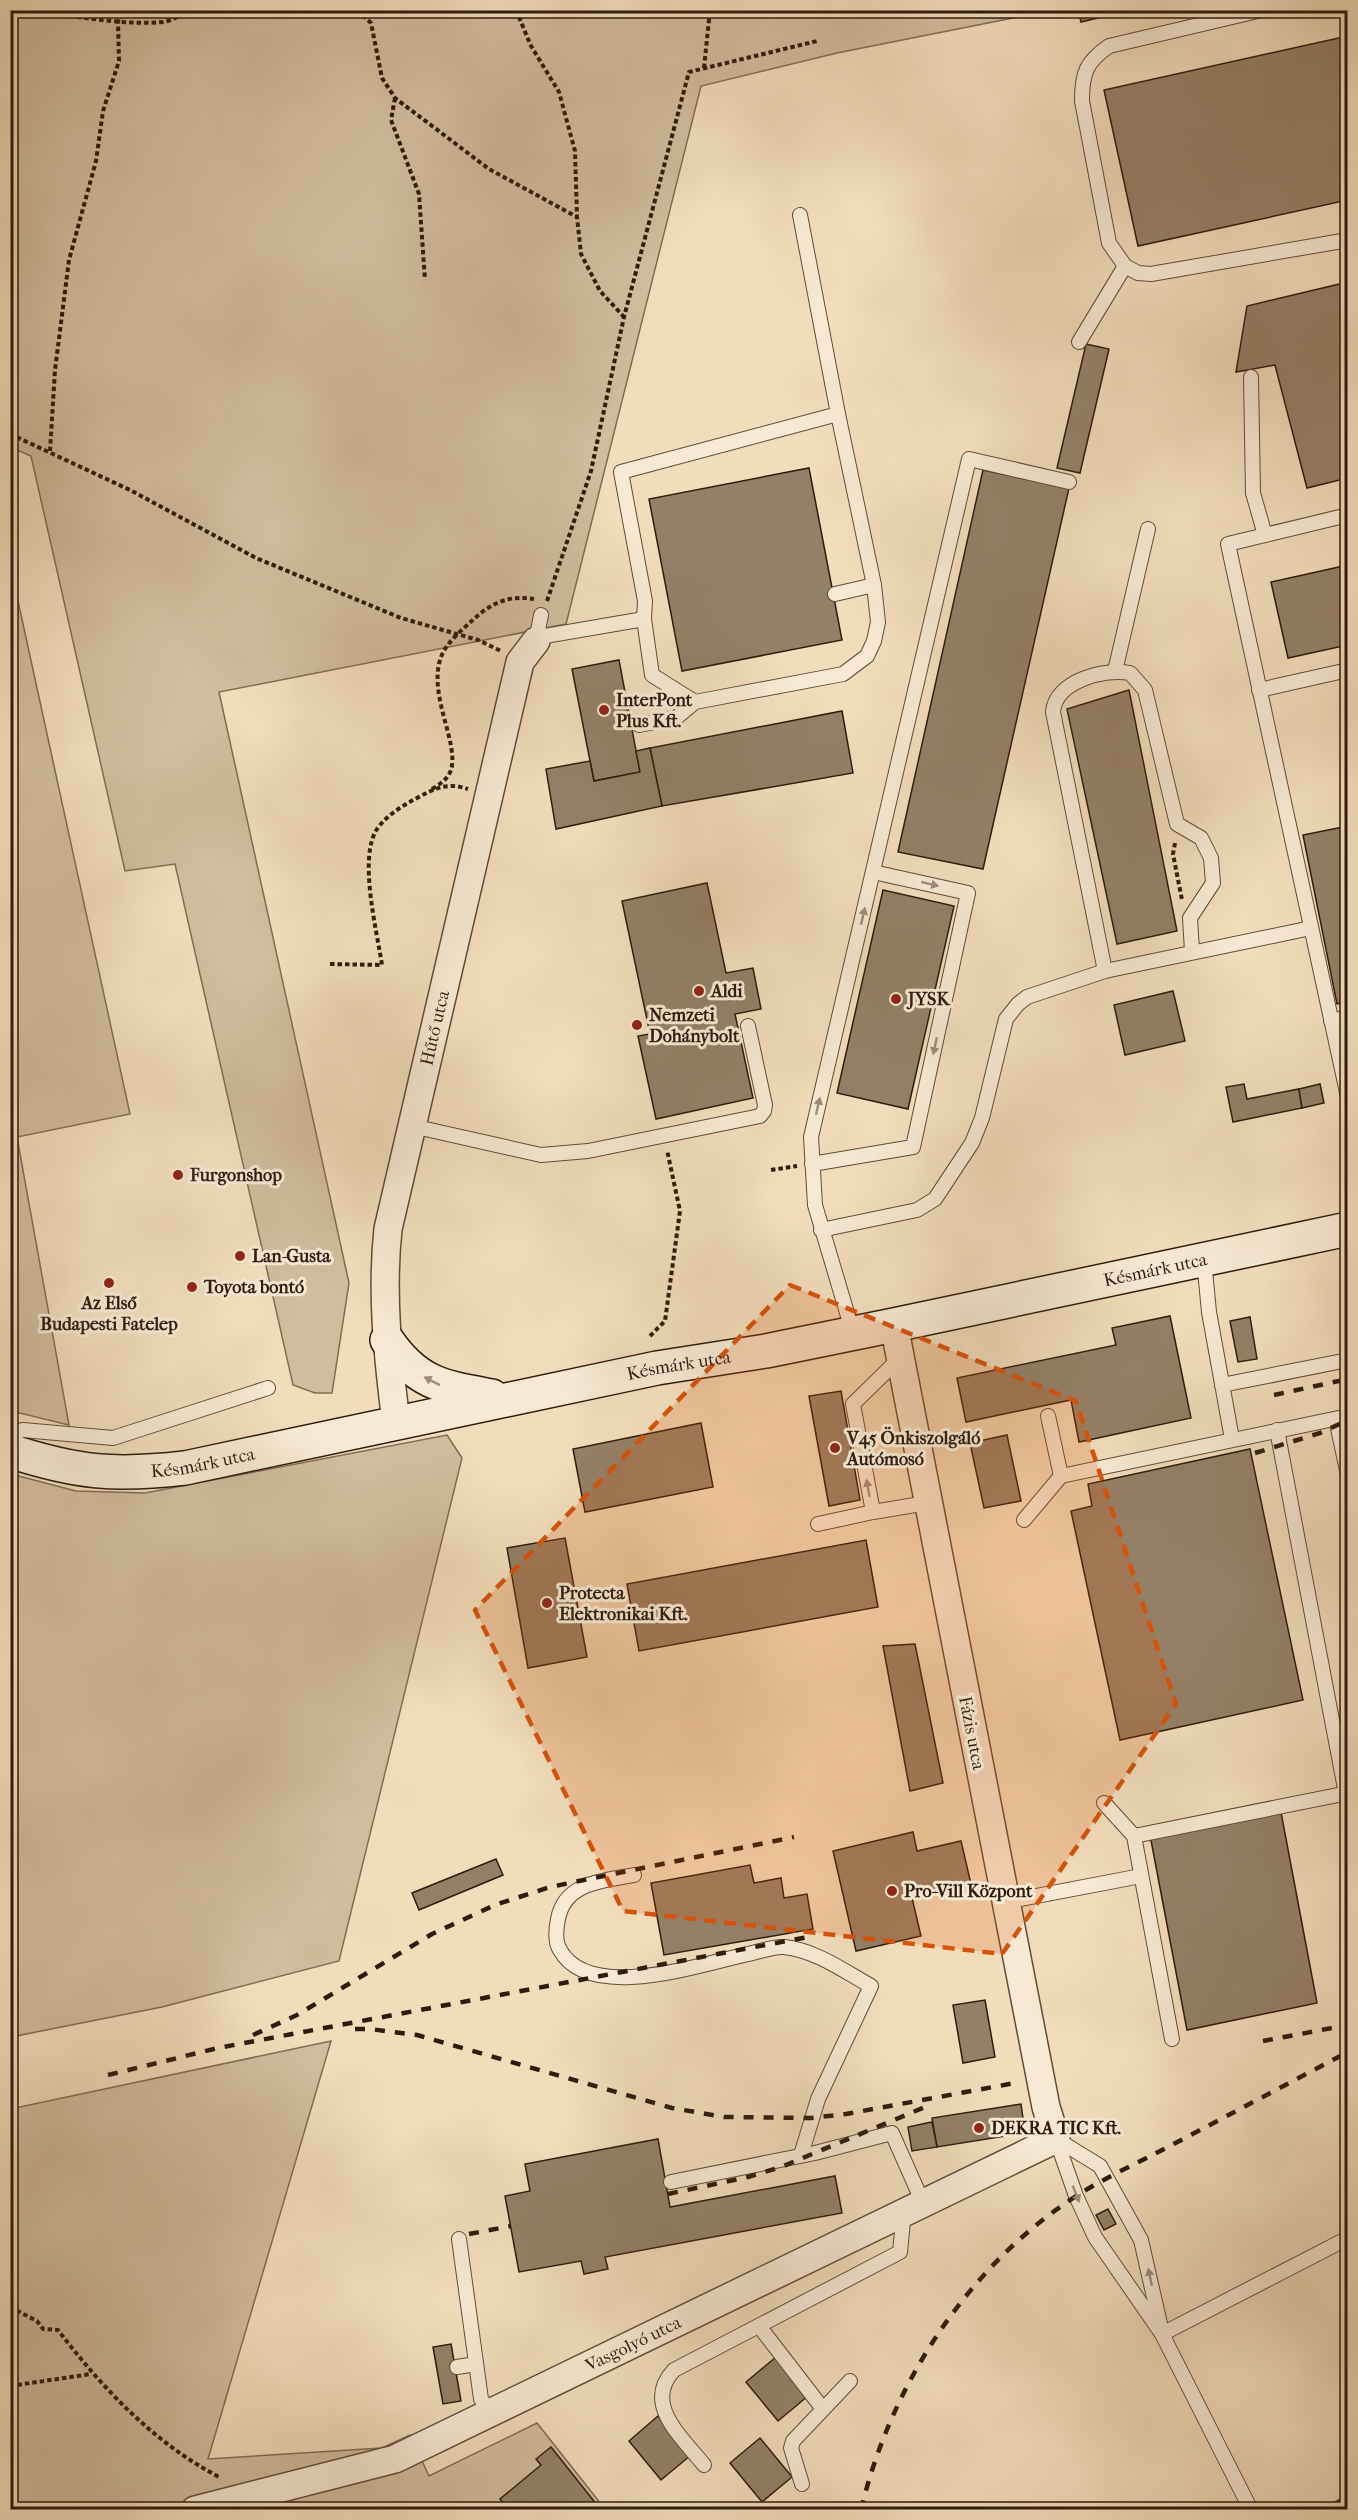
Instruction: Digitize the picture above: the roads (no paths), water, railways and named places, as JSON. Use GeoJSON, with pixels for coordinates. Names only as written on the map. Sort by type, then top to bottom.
{"type":"FeatureCollection","features":[{"type":"Feature","properties":{"kind":"street","name":"Hűtő utca"},"geometry":{"type":"LineString","coordinates":[[396,1422],[387,1340],[384,1284],[388,1229],[488,795],[532,639]]}},
{"type":"Feature","properties":{"kind":"street","name":"Késmárk utca"},"geometry":{"type":"LineString","coordinates":[[10,1451],[54,1465],[85,1471],[120,1474],[185,1468],[657,1368],[766,1351],[1347,1229]]}},
{"type":"Feature","properties":{"kind":"street","name":"Fázis utca"},"geometry":{"type":"LineString","coordinates":[[894,1325],[1005,1902],[1046,2107],[1056,2139]]}},
{"type":"Feature","properties":{"kind":"street"},"geometry":{"type":"LineString","coordinates":[[387,1340],[409,1367],[442,1386],[509,1399]]}},
{"type":"Feature","properties":{"kind":"street","name":"Vasgolyó utca"},"geometry":{"type":"LineString","coordinates":[[195,2510],[395,2459],[1056,2139]]}},
{"type":"Feature","properties":{"kind":"lane"},"geometry":{"type":"LineString","coordinates":[[1262,10],[1109,46],[1093,57],[1082,79],[1082,100],[1108,243],[1125,266],[1138,273],[1151,274],[1347,240]]}},
{"type":"Feature","properties":{"kind":"lane"},"geometry":{"type":"LineString","coordinates":[[639,725],[676,718],[695,702],[843,675],[867,656],[874,641],[878,622],[874,585],[800,215]]}},
{"type":"Feature","properties":{"kind":"lane"},"geometry":{"type":"LineString","coordinates":[[1079,342],[1125,266]]}},
{"type":"Feature","properties":{"kind":"lane"},"geometry":{"type":"LineString","coordinates":[[1251,377],[1253,493],[1265,535]]}},
{"type":"Feature","properties":{"kind":"lane"},"geometry":{"type":"LineString","coordinates":[[695,702],[652,675],[644,619],[645,601],[621,472],[838,414]]}},
{"type":"Feature","properties":{"kind":"lane"},"geometry":{"type":"LineString","coordinates":[[853,1333],[821,1230],[816,1205],[811,1137],[969,459],[1070,482]]}},
{"type":"Feature","properties":{"kind":"lane"},"geometry":{"type":"LineString","coordinates":[[1347,515],[1228,544],[1347,1097]]}},
{"type":"Feature","properties":{"kind":"lane"},"geometry":{"type":"LineString","coordinates":[[1115,671],[1148,529]]}},
{"type":"Feature","properties":{"kind":"lane"},"geometry":{"type":"LineString","coordinates":[[835,594],[874,585]]}},
{"type":"Feature","properties":{"kind":"lane"},"geometry":{"type":"LineString","coordinates":[[532,639],[644,619]]}},
{"type":"Feature","properties":{"kind":"lane"},"geometry":{"type":"LineString","coordinates":[[1259,690],[1347,670]]}},
{"type":"Feature","properties":{"kind":"lane"},"geometry":{"type":"LineString","coordinates":[[1105,971],[1053,712],[1056,699],[1066,687],[1115,671],[1130,673],[1145,690],[1177,824],[1201,838],[1211,858],[1213,883],[1190,918],[1192,951]]}},
{"type":"Feature","properties":{"kind":"lane"},"geometry":{"type":"LineString","coordinates":[[812,1164],[913,1147],[968,893],[873,872]]}},
{"type":"Feature","properties":{"kind":"lane"},"geometry":{"type":"LineString","coordinates":[[821,1230],[917,1210],[930,1203],[941,1191],[972,1143],[982,1118],[1001,1034],[1011,1012],[1027,997],[1105,971],[1192,951],[1311,928]]}},
{"type":"Feature","properties":{"kind":"lane"},"geometry":{"type":"LineString","coordinates":[[1331,1021],[1347,1017]]}},
{"type":"Feature","properties":{"kind":"lane"},"geometry":{"type":"LineString","coordinates":[[412,1126],[541,1155],[588,1151],[760,1116],[765,1105],[748,1026]]}},
{"type":"Feature","properties":{"kind":"lane"},"geometry":{"type":"LineString","coordinates":[[1204,1260],[1209,1312],[1232,1439]]}},
{"type":"Feature","properties":{"kind":"lane"},"geometry":{"type":"LineString","coordinates":[[873,1512],[853,1404],[900,1358]]}},
{"type":"Feature","properties":{"kind":"lane"},"geometry":{"type":"LineString","coordinates":[[1222,1385],[1347,1360]]}},
{"type":"Feature","properties":{"kind":"lane"},"geometry":{"type":"LineString","coordinates":[[10,1434],[23,1430],[113,1438],[268,1388]]}},
{"type":"Feature","properties":{"kind":"lane"},"geometry":{"type":"LineString","coordinates":[[1048,1416],[1061,1476]]}},
{"type":"Feature","properties":{"kind":"lane"},"geometry":{"type":"LineString","coordinates":[[1024,1520],[1061,1476],[1342,1418],[1347,1475]]}},
{"type":"Feature","properties":{"kind":"lane"},"geometry":{"type":"LineString","coordinates":[[1134,1836],[1347,1794],[1277,1430]]}},
{"type":"Feature","properties":{"kind":"lane"},"geometry":{"type":"LineString","coordinates":[[818,1524],[927,1503]]}},
{"type":"Feature","properties":{"kind":"lane"},"geometry":{"type":"LineString","coordinates":[[1104,1803],[1134,1836],[1172,2039]]}},
{"type":"Feature","properties":{"kind":"lane"},"geometry":{"type":"LineString","coordinates":[[634,1875],[582,1886],[569,1896],[560,1911],[556,1929],[559,1948],[568,1961],[585,1972],[617,1979],[665,1972],[782,1947],[809,1952],[871,1986],[818,2099],[801,2155]]}},
{"type":"Feature","properties":{"kind":"lane"},"geometry":{"type":"LineString","coordinates":[[1005,1902],[1141,1876]]}},
{"type":"Feature","properties":{"kind":"lane"},"geometry":{"type":"LineString","coordinates":[[671,2182],[892,2133],[913,2207],[900,2252],[674,2370],[664,2383],[661,2397],[666,2414],[704,2465]]}},
{"type":"Feature","properties":{"kind":"lane"},"geometry":{"type":"LineString","coordinates":[[1056,2139],[1076,2196],[1095,2237],[1162,2334],[1251,2510]]}},
{"type":"Feature","properties":{"kind":"lane"},"geometry":{"type":"LineString","coordinates":[[1056,2139],[1100,2166],[1142,2240],[1162,2334]]}},
{"type":"Feature","properties":{"kind":"lane"},"geometry":{"type":"LineString","coordinates":[[1162,2334],[1347,2238]]}},
{"type":"Feature","properties":{"kind":"lane"},"geometry":{"type":"LineString","coordinates":[[459,2239],[481,2399],[491,2414]]}},
{"type":"Feature","properties":{"kind":"lane"},"geometry":{"type":"LineString","coordinates":[[759,2326],[823,2409]]}},
{"type":"Feature","properties":{"kind":"lane"},"geometry":{"type":"LineString","coordinates":[[457,2367],[476,2364]]}},
{"type":"Feature","properties":{"kind":"lane"},"geometry":{"type":"LineString","coordinates":[[802,2484],[791,2448],[793,2441],[850,2381]]}},
{"type":"Feature","properties":{"kind":"railway"},"geometry":{"type":"LineString","coordinates":[[1274,1395],[1348,1379]]}},
{"type":"Feature","properties":{"kind":"railway"},"geometry":{"type":"LineString","coordinates":[[1255,1453],[1320,1433],[1348,1420]]}},
{"type":"Feature","properties":{"kind":"railway"},"geometry":{"type":"LineString","coordinates":[[253,2035],[297,2015],[432,1934],[495,1905],[550,1887],[794,1837]]}},
{"type":"Feature","properties":{"kind":"railway"},"geometry":{"type":"LineString","coordinates":[[108,2075],[218,2048],[808,1937]]}},
{"type":"Feature","properties":{"kind":"railway"},"geometry":{"type":"LineString","coordinates":[[1263,2041],[1348,2025]]}},
{"type":"Feature","properties":{"kind":"railway"},"geometry":{"type":"LineString","coordinates":[[355,2029],[417,2035],[672,2108],[724,2117],[811,2118],[846,2114],[1015,2083]]}},
{"type":"Feature","properties":{"kind":"railway"},"geometry":{"type":"LineString","coordinates":[[861,2510],[890,2422],[935,2339],[962,2301],[993,2265],[1026,2233],[1063,2205],[1101,2182],[1348,2052]]}},
{"type":"Feature","properties":{"kind":"railway"},"geometry":{"type":"LineString","coordinates":[[668,2194],[748,2177],[781,2167],[930,2105]]}},
{"type":"Feature","properties":{"kind":"railway"},"geometry":{"type":"LineString","coordinates":[[469,2234],[511,2226]]}},
{"type":"Feature","properties":{"kind":"place","name":"InterPont Plus Kft."},"geometry":{"type":"Point","coordinates":[604,710]}},
{"type":"Feature","properties":{"kind":"place","name":"Aldi"},"geometry":{"type":"Point","coordinates":[699,991]}},
{"type":"Feature","properties":{"kind":"place","name":"JYSK"},"geometry":{"type":"Point","coordinates":[896,999]}},
{"type":"Feature","properties":{"kind":"place","name":"Nemzeti Dohánybolt"},"geometry":{"type":"Point","coordinates":[637,1025]}},
{"type":"Feature","properties":{"kind":"place","name":"Furgonshop"},"geometry":{"type":"Point","coordinates":[178,1175]}},
{"type":"Feature","properties":{"kind":"place","name":"Lan-Gusta"},"geometry":{"type":"Point","coordinates":[240,1256]}},
{"type":"Feature","properties":{"kind":"place","name":"Az Első Budapesti Fatelep"},"geometry":{"type":"Point","coordinates":[109,1283]}},
{"type":"Feature","properties":{"kind":"place","name":"Toyota bontó"},"geometry":{"type":"Point","coordinates":[192,1287]}},
{"type":"Feature","properties":{"kind":"place","name":"V45 Önkiszolgáló Autómosó"},"geometry":{"type":"Point","coordinates":[835,1448]}},
{"type":"Feature","properties":{"kind":"place","name":"Protecta Elektronikai Kft."},"geometry":{"type":"Point","coordinates":[547,1603]}},
{"type":"Feature","properties":{"kind":"place","name":"Pro-Vill Központ"},"geometry":{"type":"Point","coordinates":[892,1891]}},
{"type":"Feature","properties":{"kind":"place","name":"DEKRA TIC Kft."},"geometry":{"type":"Point","coordinates":[979,2128]}}]}
